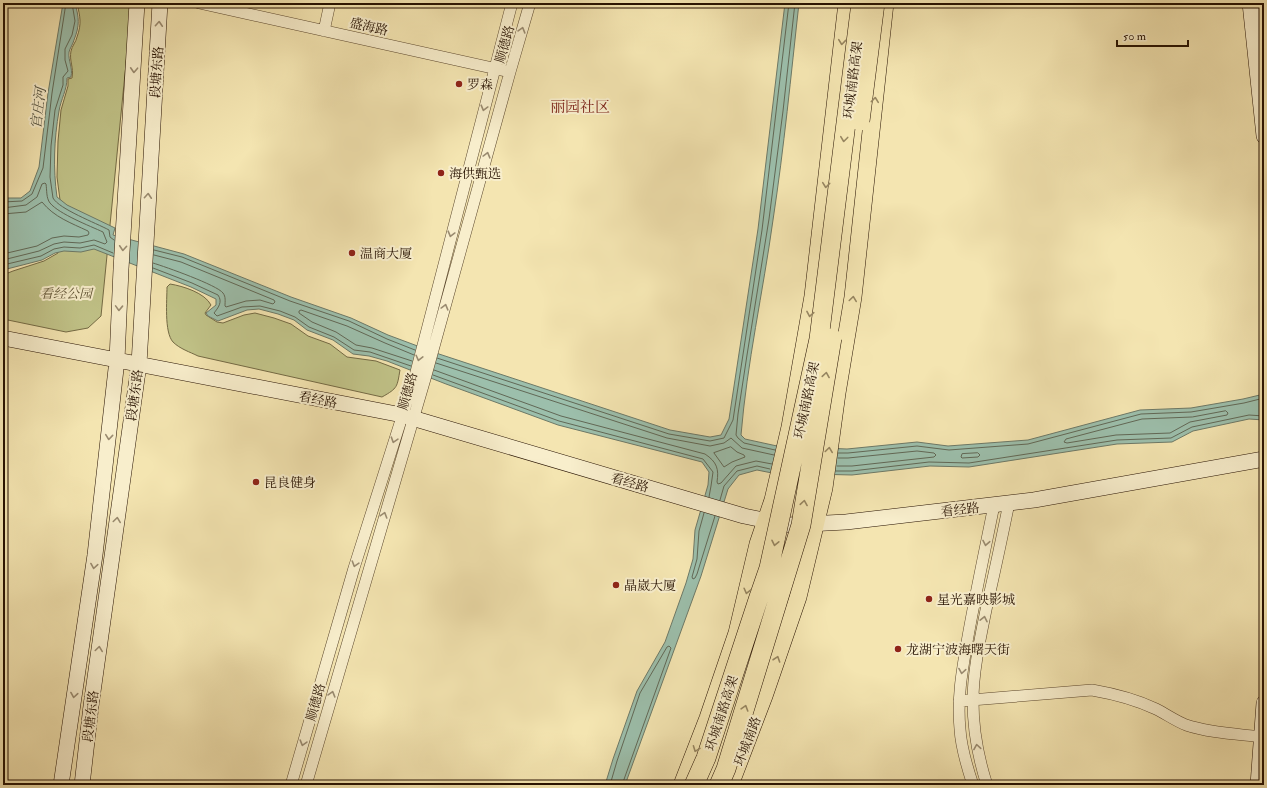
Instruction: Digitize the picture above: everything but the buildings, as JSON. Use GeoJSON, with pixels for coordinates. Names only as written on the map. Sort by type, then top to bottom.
{"type":"FeatureCollection","features":[{"type":"Feature","properties":{"kind":"highway","name":"环城南路高架"},"geometry":{"type":"LineString","coordinates":[[694,785],[706,758],[769,568],[818,346],[861,3]]}},
{"type":"Feature","properties":{"kind":"highway","name":"环城南路高架"},"geometry":{"type":"LineString","coordinates":[[719,785],[728,761],[801,525],[834,326],[875,3]]}},
{"type":"Feature","properties":{"kind":"main road","name":"段塘东路"},"geometry":{"type":"LineString","coordinates":[[61,785],[95,554],[117,360],[121,269],[138,3]]}},
{"type":"Feature","properties":{"kind":"main road","name":"段塘东路"},"geometry":{"type":"LineString","coordinates":[[82,785],[91,706],[139,364],[160,3]]}},
{"type":"Feature","properties":{"kind":"main road"},"geometry":{"type":"LineString","coordinates":[[682,785],[708,718],[736,633],[758,544],[773,500],[790,427],[813,296],[847,3]]}},
{"type":"Feature","properties":{"kind":"main road","name":"环城南路"},"geometry":{"type":"LineString","coordinates":[[730,785],[764,696],[798,597],[824,488],[837,393],[853,297],[885,3]]}},
{"type":"Feature","properties":{"kind":"main road"},"geometry":{"type":"LineString","coordinates":[[1250,3],[1264,136]]}},
{"type":"Feature","properties":{"kind":"main road"},"geometry":{"type":"LineString","coordinates":[[1263,3],[1264,17]]}},
{"type":"Feature","properties":{"kind":"main road","name":"看经路"},"geometry":{"type":"LineString","coordinates":[[3,338],[408,417],[744,516],[788,525],[846,522],[1034,500],[1264,459]]}},
{"type":"Feature","properties":{"kind":"main road"},"geometry":{"type":"LineString","coordinates":[[1258,785],[1264,703]]}},
{"type":"Feature","properties":{"kind":"street","name":"盛海路"},"geometry":{"type":"LineString","coordinates":[[199,3],[510,72]]}},
{"type":"Feature","properties":{"kind":"street"},"geometry":{"type":"LineString","coordinates":[[324,31],[330,3]]}},
{"type":"Feature","properties":{"kind":"street","name":"顺德路"},"geometry":{"type":"LineString","coordinates":[[420,378],[424,341],[512,3]]}},
{"type":"Feature","properties":{"kind":"street","name":"顺德路"},"geometry":{"type":"LineString","coordinates":[[306,785],[408,417],[420,378],[434,345],[530,3]]}},
{"type":"Feature","properties":{"kind":"street","name":"顺德路"},"geometry":{"type":"LineString","coordinates":[[291,785],[354,568],[408,417]]}},
{"type":"Feature","properties":{"kind":"street"},"geometry":{"type":"LineString","coordinates":[[987,785],[978,758],[974,729],[973,700],[980,640],[1009,503]]}},
{"type":"Feature","properties":{"kind":"street"},"geometry":{"type":"LineString","coordinates":[[973,785],[964,758],[960,730],[960,680],[994,505]]}},
{"type":"Feature","properties":{"kind":"street"},"geometry":{"type":"LineString","coordinates":[[959,701],[1092,690],[1133,699],[1185,724],[1202,729],[1262,737]]}},
{"type":"Feature","properties":{"kind":"green space","name":"看经公园"},"geometry":{"type":"Polygon","coordinates":[[[77,3],[132,3],[101,316],[88,328],[66,332],[3,319],[3,275],[44,261],[58,253],[60,200],[57,177],[58,141],[61,110],[68,86],[68,79],[72,78],[71,51],[80,28],[80,16],[77,3]]]}},
{"type":"Feature","properties":{"kind":"green space"},"geometry":{"type":"Polygon","coordinates":[[[170,284],[187,288],[204,297],[211,305],[205,313],[206,315],[217,322],[223,323],[244,315],[255,313],[274,318],[291,324],[308,336],[330,344],[347,357],[376,361],[400,370],[397,384],[394,389],[382,397],[198,356],[179,347],[170,337],[167,324],[167,287],[170,284]]]}},
{"type":"Feature","properties":{"kind":"water"},"geometry":{"type":"Polygon","coordinates":[[[63,3],[75,3],[78,22],[74,42],[69,52],[71,77],[67,78],[57,122],[55,143],[55,176],[57,197],[67,205],[115,228],[113,235],[184,254],[291,297],[351,318],[388,335],[439,354],[670,430],[710,437],[721,435],[729,419],[758,229],[785,3],[799,3],[777,193],[751,354],[744,408],[741,435],[745,439],[777,446],[847,449],[917,442],[948,446],[1028,440],[1140,410],[1191,408],[1264,394],[1264,420],[1249,419],[1193,431],[1172,442],[1117,444],[969,467],[930,466],[852,475],[772,473],[757,470],[739,475],[728,489],[701,576],[625,785],[605,785],[637,691],[665,642],[686,583],[693,559],[695,530],[708,485],[709,472],[702,462],[558,425],[387,361],[369,356],[353,354],[333,340],[307,330],[294,320],[278,314],[259,309],[247,310],[218,321],[208,316],[206,313],[216,305],[216,299],[191,287],[94,249],[81,252],[64,251],[55,253],[42,260],[3,270],[3,198],[21,198],[30,191],[39,167],[48,93],[63,3]]]}},
{"type":"Feature","properties":{"kind":"place","name":"罗森"},"geometry":{"type":"Point","coordinates":[459,84]}},
{"type":"Feature","properties":{"kind":"place","name":"海供甄选"},"geometry":{"type":"Point","coordinates":[441,173]}},
{"type":"Feature","properties":{"kind":"place","name":"温商大厦"},"geometry":{"type":"Point","coordinates":[352,253]}},
{"type":"Feature","properties":{"kind":"place","name":"昆良健身"},"geometry":{"type":"Point","coordinates":[256,482]}},
{"type":"Feature","properties":{"kind":"place","name":"晶崴大厦"},"geometry":{"type":"Point","coordinates":[616,585]}},
{"type":"Feature","properties":{"kind":"place","name":"星光嘉映影城"},"geometry":{"type":"Point","coordinates":[929,599]}},
{"type":"Feature","properties":{"kind":"place","name":"龙湖宁波海曙天街"},"geometry":{"type":"Point","coordinates":[898,649]}},
{"type":"Feature","properties":{"kind":"district","name":"丽园社区"},"geometry":{"type":"Point","coordinates":[580,107]}},
{"type":"Feature","properties":{"kind":"water label","name":"官庄河"},"geometry":{"type":"Point","coordinates":[38,108]}}]}
